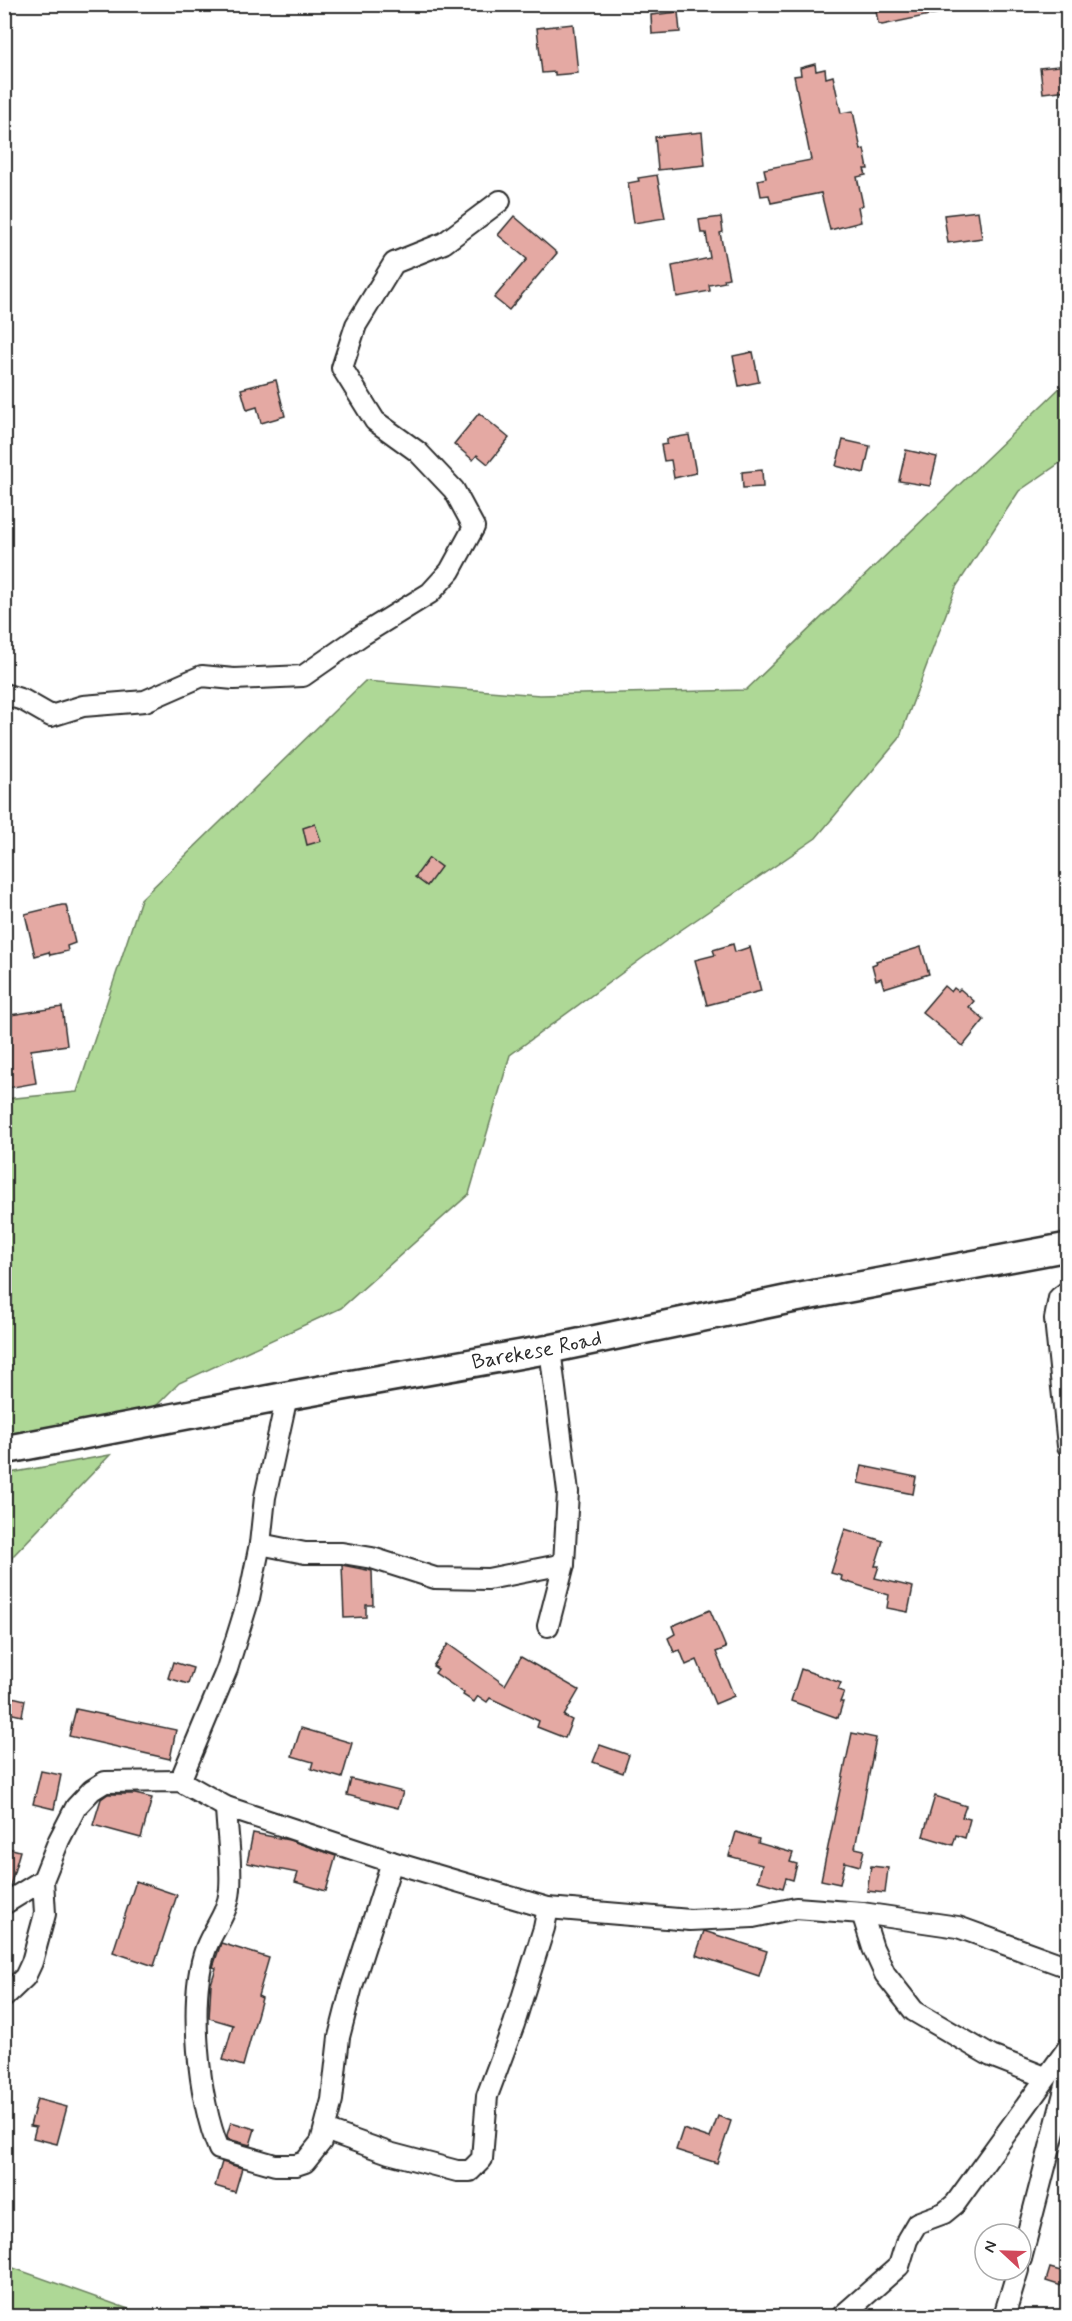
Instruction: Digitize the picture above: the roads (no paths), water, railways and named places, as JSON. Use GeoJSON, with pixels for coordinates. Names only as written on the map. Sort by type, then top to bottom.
{"type":"FeatureCollection","features":[{"type":"Feature","properties":{"kind":"main road","name":"Barekese Road"},"geometry":{"type":"LineString","coordinates":[[4,1450],[550,1349],[790,1299],[1068,1247]]}},
{"type":"Feature","properties":{"kind":"street"},"geometry":{"type":"LineString","coordinates":[[4,694],[23,700],[51,716],[83,706],[145,701],[202,676],[234,679],[303,676],[362,635],[430,593],[450,571],[474,527],[454,490],[418,452],[375,421],[342,368],[356,325],[394,264],[444,243],[500,201]]}},
{"type":"Feature","properties":{"kind":"street"},"geometry":{"type":"LineString","coordinates":[[1068,1291],[1059,1298],[1055,1319],[1068,1446]]}},
{"type":"Feature","properties":{"kind":"street"},"geometry":{"type":"LineString","coordinates":[[548,1626],[564,1564],[568,1492],[550,1349]]}},
{"type":"Feature","properties":{"kind":"street"},"geometry":{"type":"LineString","coordinates":[[180,1781],[227,1669],[249,1598],[261,1544],[265,1497],[287,1396]]}},
{"type":"Feature","properties":{"kind":"street"},"geometry":{"type":"LineString","coordinates":[[261,1544],[305,1552],[342,1553],[372,1558],[435,1578],[488,1580],[564,1564]]}},
{"type":"Feature","properties":{"kind":"street"},"geometry":{"type":"LineString","coordinates":[[4,1997],[25,1977],[32,1962],[45,1914],[43,1880],[76,1807],[92,1790],[105,1782],[180,1781],[226,1807],[392,1862],[548,1908],[690,1920],[753,1917],[796,1908],[862,1913],[958,1927],[1068,1967]]}},
{"type":"Feature","properties":{"kind":"street"},"geometry":{"type":"LineString","coordinates":[[226,1807],[230,1890],[222,1920],[206,1948],[198,1988],[198,2058],[211,2130],[219,2149],[275,2165],[296,2165],[305,2162],[321,2142],[332,2100],[339,2037],[349,1996],[392,1862]]}},
{"type":"Feature","properties":{"kind":"street"},"geometry":{"type":"LineString","coordinates":[[4,1904],[43,1880]]}},
{"type":"Feature","properties":{"kind":"street"},"geometry":{"type":"LineString","coordinates":[[325,2130],[389,2152],[457,2171],[470,2171],[477,2166],[482,2159],[488,2096],[517,2013],[544,1928],[548,1908]]}},
{"type":"Feature","properties":{"kind":"street"},"geometry":{"type":"LineString","coordinates":[[862,1913],[873,1948],[885,1974],[914,2011],[991,2056],[1045,2077]]}},
{"type":"Feature","properties":{"kind":"street"},"geometry":{"type":"LineString","coordinates":[[842,2316],[899,2266],[907,2240],[917,2223],[944,2213],[955,2204],[1068,2048]]}},
{"type":"Feature","properties":{"kind":"street"},"geometry":{"type":"LineString","coordinates":[[1031,2222],[1068,2078]]}},
{"type":"Feature","properties":{"kind":"street"},"geometry":{"type":"LineString","coordinates":[[1004,2316],[1014,2282]]}}]}
